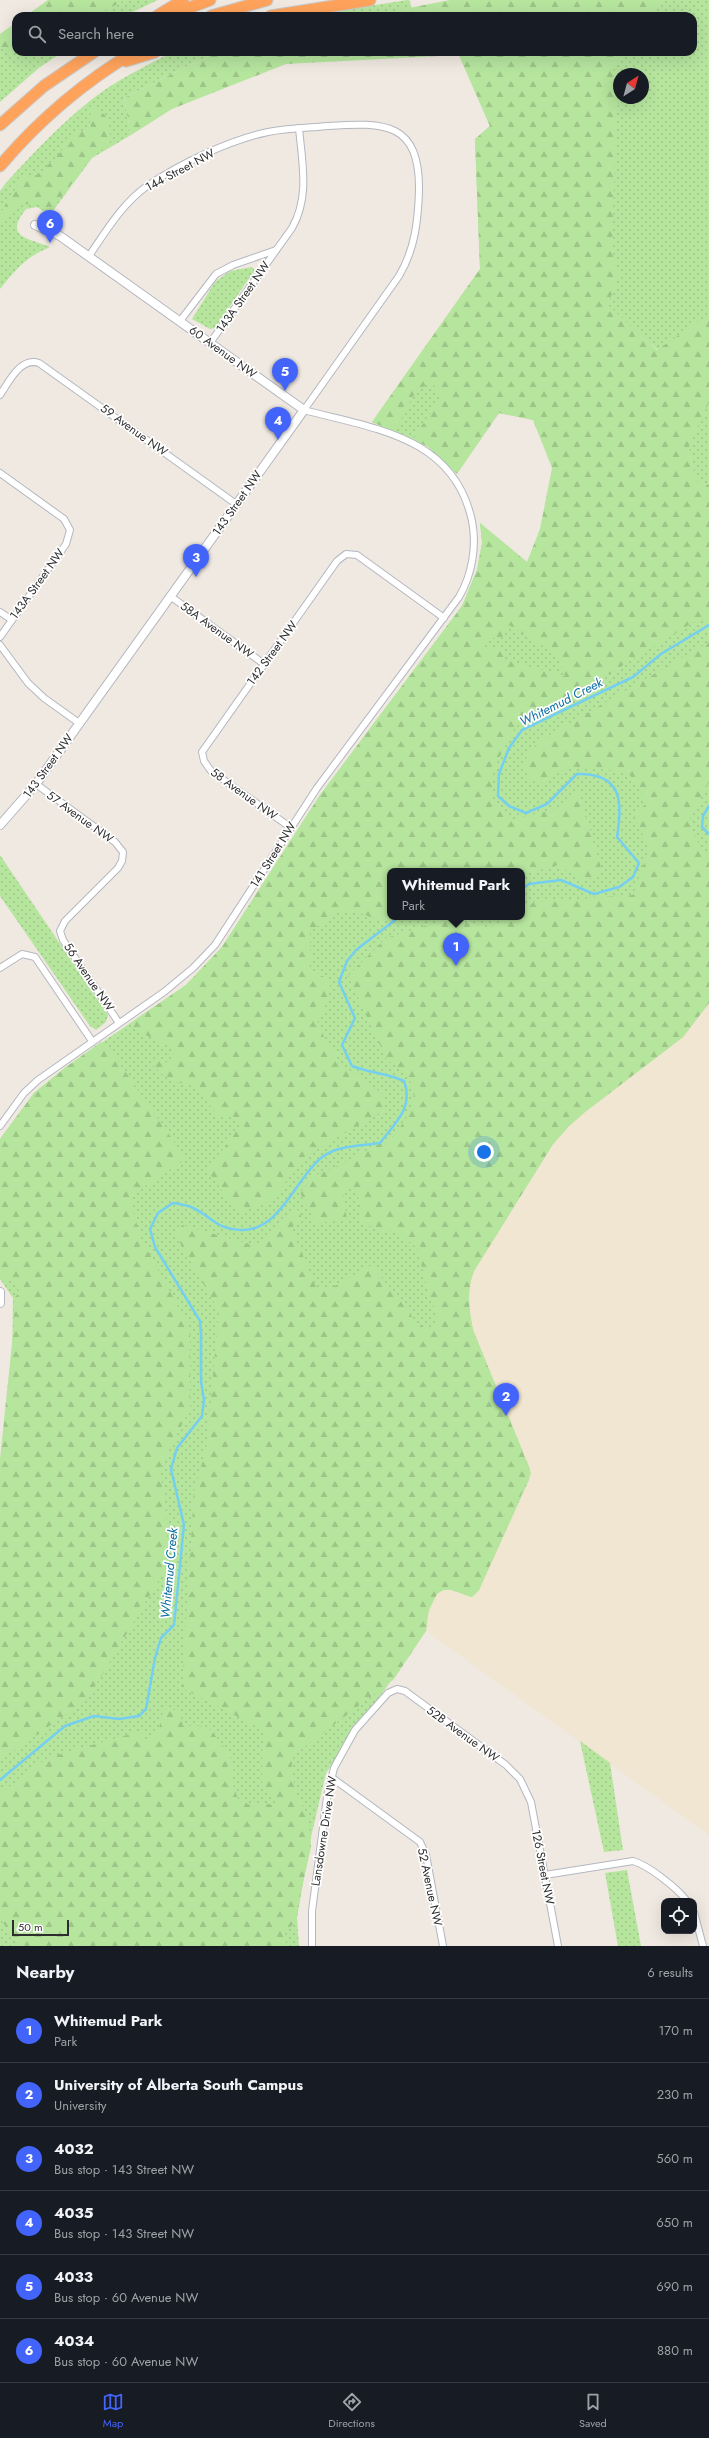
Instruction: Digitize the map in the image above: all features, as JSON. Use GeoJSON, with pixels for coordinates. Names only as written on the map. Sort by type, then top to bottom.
{"type":"FeatureCollection","features":[{"type":"Feature","properties":{"kind":"highway"},"geometry":{"type":"LineString","coordinates":[[164,12],[183,0]]}},
{"type":"Feature","properties":{"kind":"highway"},"geometry":{"type":"LineString","coordinates":[[178,12],[210,0]]}},
{"type":"Feature","properties":{"kind":"highway"},"geometry":{"type":"LineString","coordinates":[[225,12],[267,0]]}},
{"type":"Feature","properties":{"kind":"highway"},"geometry":{"type":"LineString","coordinates":[[296,12],[370,0]]}},
{"type":"Feature","properties":{"kind":"highway"},"geometry":{"type":"LineString","coordinates":[[0,125],[44,86],[88,56]]}},
{"type":"Feature","properties":{"kind":"highway"},"geometry":{"type":"LineString","coordinates":[[0,166],[52,113],[112,66],[128,56]]}},
{"type":"Feature","properties":{"kind":"highway"},"geometry":{"type":"LineString","coordinates":[[112,66],[142,56]]}},
{"type":"Feature","properties":{"kind":"street","name":"144 Street NW"},"geometry":{"type":"LineString","coordinates":[[89,256],[128,202],[152,183],[202,156],[267,132],[366,123],[389,128],[404,139],[414,153],[419,182]]}},
{"type":"Feature","properties":{"kind":"street","name":"143A Street NW"},"geometry":{"type":"LineString","coordinates":[[210,343],[296,222],[303,204],[304,185],[299,128]]}},
{"type":"Feature","properties":{"kind":"street","name":"143 Street NW"},"geometry":{"type":"LineString","coordinates":[[0,825],[36,784],[304,410],[403,269],[417,229],[419,182]]}},
{"type":"Feature","properties":{"kind":"street","name":"60 Avenue NW"},"geometry":{"type":"LineString","coordinates":[[36,226],[56,233],[304,410],[399,436],[421,446],[437,458],[456,482],[468,507],[473,528]]}},
{"type":"Feature","properties":{"kind":"street","name":"143A Street NW"},"geometry":{"type":"LineString","coordinates":[[180,321],[216,274],[233,265],[276,250]]}},
{"type":"Feature","properties":{"kind":"street","name":"59 Avenue NW"},"geometry":{"type":"LineString","coordinates":[[0,395],[21,366],[30,362],[44,365],[236,504]]}},
{"type":"Feature","properties":{"kind":"street","name":"143A Street NW"},"geometry":{"type":"LineString","coordinates":[[0,473],[64,519],[70,530],[66,544],[0,637]]}},
{"type":"Feature","properties":{"kind":"street","name":"141 Street NW"},"geometry":{"type":"LineString","coordinates":[[0,1126],[24,1093],[35,1083],[92,1041],[176,983],[212,949],[228,927],[290,827],[317,788],[444,618],[460,594],[467,580],[473,554],[473,528]]}},
{"type":"Feature","properties":{"kind":"street","name":"142 Street NW"},"geometry":{"type":"LineString","coordinates":[[203,758],[206,744],[337,561],[350,554],[361,557],[444,618]]}},
{"type":"Feature","properties":{"kind":"street","name":"58A Avenue NW"},"geometry":{"type":"LineString","coordinates":[[170,596],[264,664]]}},
{"type":"Feature","properties":{"kind":"street"},"geometry":{"type":"LineString","coordinates":[[0,612],[12,620]]}},
{"type":"Feature","properties":{"kind":"street"},"geometry":{"type":"LineString","coordinates":[[0,645],[28,683],[44,698],[79,723]]}},
{"type":"Feature","properties":{"kind":"street","name":"58 Avenue NW"},"geometry":{"type":"LineString","coordinates":[[203,758],[211,771],[290,827]]}},
{"type":"Feature","properties":{"kind":"street","name":"57 Avenue NW"},"geometry":{"type":"LineString","coordinates":[[36,784],[115,842],[123,852],[122,861],[118,868],[65,921],[60,931]]}},
{"type":"Feature","properties":{"kind":"street","name":"56 Avenue NW"},"geometry":{"type":"LineString","coordinates":[[60,931],[63,940],[119,1023]]}},
{"type":"Feature","properties":{"kind":"street"},"geometry":{"type":"LineString","coordinates":[[0,968],[19,955],[29,954],[39,962],[92,1041]]}},
{"type":"Feature","properties":{"kind":"street"},"geometry":{"type":"LineString","coordinates":[[0,1292],[0,1303]]}},
{"type":"Feature","properties":{"kind":"street","name":"Lansdowne Drive NW"},"geometry":{"type":"LineString","coordinates":[[312,1946],[312,1911],[331,1777],[339,1756],[355,1730],[394,1689]]}},
{"type":"Feature","properties":{"kind":"street","name":"52B Avenue NW"},"geometry":{"type":"LineString","coordinates":[[394,1689],[405,1691],[506,1765],[526,1789]]}},
{"type":"Feature","properties":{"kind":"street","name":"52 Avenue NW"},"geometry":{"type":"LineString","coordinates":[[331,1777],[420,1842],[426,1855],[443,1946]]}},
{"type":"Feature","properties":{"kind":"street","name":"126 Street NW"},"geometry":{"type":"LineString","coordinates":[[526,1789],[531,1802],[558,1946]]}},
{"type":"Feature","properties":{"kind":"street"},"geometry":{"type":"LineString","coordinates":[[545,1875],[622,1861],[633,1861],[642,1864],[675,1888],[684,1898]]}},
{"type":"Feature","properties":{"kind":"street"},"geometry":{"type":"LineString","coordinates":[[697,1923],[703,1946]]}},
{"type":"Feature","properties":{"kind":"shaded area"},"geometry":{"type":"Polygon","coordinates":[[[709,934],[709,1835],[426,1631],[181,1384],[709,934]]]}},
{"type":"Feature","properties":{"kind":"green space"},"geometry":{"type":"Polygon","coordinates":[[[48,0],[158,0],[132,12],[32,12],[48,0]]]}},
{"type":"Feature","properties":{"kind":"green space"},"geometry":{"type":"Polygon","coordinates":[[[48,0],[125,0],[102,12],[32,12],[48,0]]]}},
{"type":"Feature","properties":{"kind":"green space"},"geometry":{"type":"Polygon","coordinates":[[[407,0],[409,0],[412,8],[390,12],[331,12],[407,0]]]}},
{"type":"Feature","properties":{"kind":"green space"},"geometry":{"type":"Polygon","coordinates":[[[450,0],[662,0],[654,12],[389,12],[450,0]]]}},
{"type":"Feature","properties":{"kind":"green space"},"geometry":{"type":"Polygon","coordinates":[[[477,0],[709,0],[709,1003],[683,1037],[585,1112],[569,1126],[553,1144],[474,1271],[471,1278],[469,1293],[469,1307],[473,1330],[530,1469],[529,1480],[479,1590],[472,1597],[453,1590],[443,1590],[438,1593],[431,1604],[426,1631],[326,1773],[311,1837],[297,1918],[299,1946],[0,1946],[0,1462],[11,1428],[13,1298],[0,1279],[0,1139],[34,1093],[66,1067],[186,985],[222,947],[320,795],[462,606],[477,570],[482,543],[480,523],[527,562],[661,352],[603,308],[533,420],[499,413],[459,470],[427,446],[372,422],[480,269],[475,139],[490,126],[459,56],[697,56],[697,12],[473,12],[477,0]]]}},
{"type":"Feature","properties":{"kind":"green space"},"geometry":{"type":"Polygon","coordinates":[[[12,26],[12,56],[57,56],[40,67],[0,102],[0,34],[12,26]]]}},
{"type":"Feature","properties":{"kind":"green space"},"geometry":{"type":"Polygon","coordinates":[[[12,26],[12,53],[0,47],[0,34],[12,26]]]}},
{"type":"Feature","properties":{"kind":"green space"},"geometry":{"type":"Polygon","coordinates":[[[165,56],[208,56],[124,98],[131,135],[92,158],[50,215],[37,207],[26,209],[17,226],[18,231],[27,239],[50,247],[34,255],[22,264],[0,289],[0,191],[28,159],[77,112],[103,91],[165,56]]]}},
{"type":"Feature","properties":{"kind":"green space"},"geometry":{"type":"Polygon","coordinates":[[[208,56],[440,56],[286,64],[172,109],[131,135],[124,98],[208,56]]]}},
{"type":"Feature","properties":{"kind":"green space"},"geometry":{"type":"Polygon","coordinates":[[[459,56],[622,56],[613,68],[613,104],[618,104],[616,121],[612,252],[619,274],[608,305],[657,350],[709,314],[709,402],[689,446],[696,481],[709,485],[709,618],[692,623],[568,699],[515,727],[494,768],[491,802],[510,820],[560,808],[578,790],[602,871],[584,882],[558,865],[525,874],[525,868],[387,868],[387,916],[378,921],[357,912],[342,912],[328,919],[310,932],[311,969],[330,981],[330,992],[317,1025],[341,1064],[384,1095],[385,1110],[304,1157],[272,1200],[239,1214],[207,1170],[242,1124],[233,1116],[219,1117],[194,1086],[177,1082],[162,1074],[153,1065],[157,1058],[170,1064],[174,1059],[173,1049],[139,1032],[129,1024],[186,985],[222,947],[320,795],[462,606],[477,570],[482,543],[480,523],[527,562],[540,529],[552,468],[533,420],[499,413],[457,474],[427,446],[412,440],[440,399],[433,383],[417,389],[395,432],[372,422],[480,269],[475,139],[490,126],[459,56]],[[507,624],[509,632],[504,634],[501,638],[487,640],[483,649],[503,649],[504,660],[565,676],[556,654],[507,624]]]}},
{"type":"Feature","properties":{"kind":"green space"},"geometry":{"type":"Polygon","coordinates":[[[94,108],[103,113],[106,118],[110,128],[110,144],[92,157],[50,212],[39,205],[24,204],[0,224],[0,210],[4,210],[7,202],[24,175],[38,175],[60,153],[73,134],[91,128],[89,116],[94,108]]]}},
{"type":"Feature","properties":{"kind":"green space"},"geometry":{"type":"Polygon","coordinates":[[[252,267],[255,270],[215,328],[210,329],[192,319],[215,282],[230,271],[252,267]]]}},
{"type":"Feature","properties":{"kind":"green space"},"geometry":{"type":"Polygon","coordinates":[[[709,642],[709,782],[689,821],[704,856],[709,857],[709,1003],[683,1037],[585,1112],[569,1126],[553,1144],[471,1278],[469,1307],[473,1330],[531,1473],[479,1590],[472,1597],[451,1590],[443,1590],[437,1594],[427,1614],[426,1631],[394,1679],[302,1749],[296,1746],[291,1769],[297,1795],[309,1821],[311,1847],[294,1923],[285,1933],[286,1942],[283,1946],[18,1946],[0,1918],[0,1794],[47,1758],[141,1731],[148,1744],[159,1728],[163,1711],[169,1708],[179,1714],[182,1719],[183,1726],[199,1726],[211,1730],[228,1753],[234,1766],[232,1781],[238,1799],[250,1805],[262,1803],[273,1805],[278,1800],[262,1784],[262,1752],[265,1731],[182,1688],[194,1491],[206,1450],[219,1311],[176,1236],[182,1225],[257,1246],[293,1209],[300,1211],[301,1217],[290,1230],[295,1237],[310,1275],[318,1289],[335,1286],[372,1265],[418,1324],[426,1328],[436,1325],[437,1314],[429,1294],[417,1248],[397,1231],[380,1233],[361,1220],[358,1196],[350,1187],[343,1193],[347,1220],[316,1223],[300,1193],[313,1176],[334,1168],[394,1136],[409,1114],[415,1091],[405,1072],[387,1060],[348,976],[386,938],[445,920],[453,920],[489,928],[503,920],[525,920],[525,907],[534,902],[633,895],[649,849],[634,815],[647,803],[628,772],[568,766],[545,783],[528,781],[524,761],[539,741],[709,642]]]}},
{"type":"Feature","properties":{"kind":"green space"},"geometry":{"type":"Polygon","coordinates":[[[0,855],[108,1015],[106,1022],[96,1030],[90,1026],[0,896],[0,855]]]}},
{"type":"Feature","properties":{"kind":"green space"},"geometry":{"type":"Polygon","coordinates":[[[101,1042],[111,1051],[186,1159],[130,1196],[140,1237],[190,1328],[190,1409],[160,1468],[168,1530],[165,1570],[87,1700],[0,1760],[0,1459],[14,1324],[14,1298],[20,1292],[11,1279],[0,1279],[0,1139],[34,1093],[66,1067],[101,1042]]]}},
{"type":"Feature","properties":{"kind":"green space"},"geometry":{"type":"Polygon","coordinates":[[[580,1741],[610,1763],[623,1850],[604,1852],[580,1741]]]}},
{"type":"Feature","properties":{"kind":"green space"},"geometry":{"type":"Polygon","coordinates":[[[627,1870],[641,1946],[618,1946],[605,1873],[627,1870]]]}},
{"type":"Feature","properties":{"kind":"waterway","name":"Whitemud Creek"},"geometry":{"type":"LineString","coordinates":[[525,887],[529,884],[561,880],[594,894],[619,887],[633,877],[639,863],[617,837],[620,812],[619,801],[611,784],[603,778],[592,775],[577,774],[547,804],[526,813],[509,806],[498,796],[499,774],[509,748],[522,730],[633,677],[661,654],[709,625]]}},
{"type":"Feature","properties":{"kind":"waterway","name":"Whitemud Creek"},"geometry":{"type":"LineString","coordinates":[[709,806],[703,816],[702,827],[709,834]]}},
{"type":"Feature","properties":{"kind":"waterway","name":"Whitemud Creek"},"geometry":{"type":"LineString","coordinates":[[0,1780],[65,1726],[94,1716],[119,1719],[139,1716],[146,1709],[155,1658],[161,1638],[174,1625],[184,1525],[171,1469],[177,1448],[202,1416],[204,1400],[201,1381],[200,1321],[155,1247],[150,1229],[158,1213],[173,1203],[185,1205],[198,1210],[218,1224],[231,1229],[240,1230],[254,1228],[266,1223],[286,1203],[303,1178],[321,1158],[341,1148],[380,1143],[397,1122],[405,1107],[407,1099],[404,1081],[391,1076],[352,1066],[342,1045],[355,1018],[339,982],[347,961],[356,950],[395,920]]}},
{"type":"Feature","properties":{"kind":"place","name":"4034"},"geometry":{"type":"Point","coordinates":[50,243]}},
{"type":"Feature","properties":{"kind":"place","name":"4033"},"geometry":{"type":"Point","coordinates":[285,391]}},
{"type":"Feature","properties":{"kind":"place","name":"4035"},"geometry":{"type":"Point","coordinates":[278,440]}},
{"type":"Feature","properties":{"kind":"place","name":"4032"},"geometry":{"type":"Point","coordinates":[196,577]}},
{"type":"Feature","properties":{"kind":"place","name":"Whitemud Park"},"geometry":{"type":"Point","coordinates":[456,966]}},
{"type":"Feature","properties":{"kind":"place","name":"University of Alberta South Campus"},"geometry":{"type":"Point","coordinates":[506,1416]}}]}
